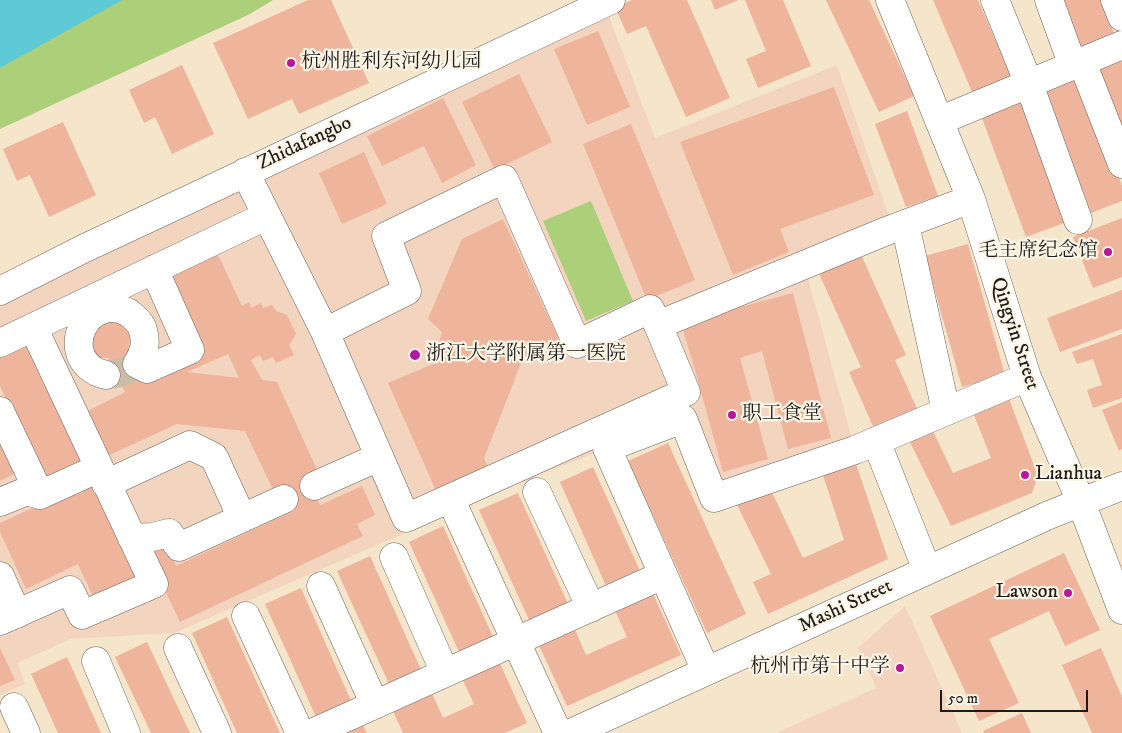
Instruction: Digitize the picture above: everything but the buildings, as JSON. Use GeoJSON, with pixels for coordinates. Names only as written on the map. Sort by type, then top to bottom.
{"type":"FeatureCollection","features":[{"type":"Feature","properties":{"kind":"street","name":"Zhidafangbo"},"geometry":{"type":"LineString","coordinates":[[0,291],[85,248],[611,0]]}},
{"type":"Feature","properties":{"kind":"street","name":"Qingyin Street"},"geometry":{"type":"LineString","coordinates":[[890,0],[971,199],[1027,377],[1080,502],[1122,610]]}},
{"type":"Feature","properties":{"kind":"street"},"geometry":{"type":"LineString","coordinates":[[995,0],[1029,84],[1078,220]]}},
{"type":"Feature","properties":{"kind":"street"},"geometry":{"type":"LineString","coordinates":[[1049,0],[1122,164]]}},
{"type":"Feature","properties":{"kind":"street"},"geometry":{"type":"LineString","coordinates":[[1115,0],[1122,18]]}},
{"type":"Feature","properties":{"kind":"street"},"geometry":{"type":"LineString","coordinates":[[939,121],[1122,45]]}},
{"type":"Feature","properties":{"kind":"street"},"geometry":{"type":"LineString","coordinates":[[245,172],[325,332],[406,518],[686,392],[650,310],[577,344],[504,179],[386,236],[407,290],[325,332]]}},
{"type":"Feature","properties":{"kind":"street"},"geometry":{"type":"LineString","coordinates":[[658,326],[804,264],[971,199]]}},
{"type":"Feature","properties":{"kind":"street"},"geometry":{"type":"LineString","coordinates":[[0,343],[33,327],[90,308],[154,269],[266,216]]}},
{"type":"Feature","properties":{"kind":"street"},"geometry":{"type":"LineString","coordinates":[[905,224],[946,412]]}},
{"type":"Feature","properties":{"kind":"street"},"geometry":{"type":"LineString","coordinates":[[90,308],[124,310],[133,316],[140,324],[145,344],[143,355],[137,364],[147,369],[190,350],[154,269]]}},
{"type":"Feature","properties":{"kind":"street"},"geometry":{"type":"LineString","coordinates":[[90,308],[80,332],[81,354],[86,363],[95,371],[106,375]]}},
{"type":"Feature","properties":{"kind":"street"},"geometry":{"type":"LineString","coordinates":[[0,576],[8,618],[70,590],[82,615],[154,584],[33,327]]}},
{"type":"Feature","properties":{"kind":"street"},"geometry":{"type":"LineString","coordinates":[[52,368],[81,354]]}},
{"type":"Feature","properties":{"kind":"street"},"geometry":{"type":"LineString","coordinates":[[706,671],[607,448],[683,419],[714,498],[855,450],[1027,377]]}},
{"type":"Feature","properties":{"kind":"street"},"geometry":{"type":"LineString","coordinates":[[0,411],[40,494]]}},
{"type":"Feature","properties":{"kind":"street"},"geometry":{"type":"LineString","coordinates":[[876,441],[927,570]]}},
{"type":"Feature","properties":{"kind":"street"},"geometry":{"type":"LineString","coordinates":[[0,502],[27,491],[40,494],[103,476],[190,445],[214,457],[242,518]]}},
{"type":"Feature","properties":{"kind":"street"},"geometry":{"type":"LineString","coordinates":[[314,486],[379,457]]}},
{"type":"Feature","properties":{"kind":"street","name":"Mashi Street"},"geometry":{"type":"LineString","coordinates":[[571,733],[1049,515],[1122,486]]}},
{"type":"Feature","properties":{"kind":"street"},"geometry":{"type":"LineString","coordinates":[[537,492],[591,608]]}},
{"type":"Feature","properties":{"kind":"street"},"geometry":{"type":"LineString","coordinates":[[132,538],[152,537],[169,533],[179,547],[284,499]]}},
{"type":"Feature","properties":{"kind":"street"},"geometry":{"type":"LineString","coordinates":[[456,511],[558,733]]}},
{"type":"Feature","properties":{"kind":"street"},"geometry":{"type":"LineString","coordinates":[[394,557],[445,674]]}},
{"type":"Feature","properties":{"kind":"street"},"geometry":{"type":"LineString","coordinates":[[312,733],[663,575]]}},
{"type":"Feature","properties":{"kind":"street"},"geometry":{"type":"LineString","coordinates":[[321,586],[375,705]]}},
{"type":"Feature","properties":{"kind":"street"},"geometry":{"type":"LineString","coordinates":[[246,616],[300,733]]}},
{"type":"Feature","properties":{"kind":"street"},"geometry":{"type":"LineString","coordinates":[[178,648],[217,733]]}},
{"type":"Feature","properties":{"kind":"street"},"geometry":{"type":"LineString","coordinates":[[96,661],[126,733]]}},
{"type":"Feature","properties":{"kind":"street"},"geometry":{"type":"LineString","coordinates":[[14,707],[26,733]]}},
{"type":"Feature","properties":{"kind":"shaded area","name":"浙江大学附属第一医院"},"geometry":{"type":"Polygon","coordinates":[[[604,3],[655,138],[837,65],[890,220],[801,253],[855,450],[714,498],[683,419],[541,474],[174,633],[70,639],[18,663],[25,684],[0,695],[0,291],[604,3]]]}},
{"type":"Feature","properties":{"kind":"shaded area","name":"杭州市第十中学"},"geometry":{"type":"Polygon","coordinates":[[[905,606],[962,733],[776,733],[876,688],[858,648],[905,606]]]}},
{"type":"Feature","properties":{"kind":"green space"},"geometry":{"type":"Polygon","coordinates":[[[0,0],[273,0],[250,14],[0,129],[0,0]]]}},
{"type":"Feature","properties":{"kind":"green space"},"geometry":{"type":"Polygon","coordinates":[[[591,201],[633,301],[586,321],[543,221],[591,201]]]}},
{"type":"Feature","properties":{"kind":"water"},"geometry":{"type":"Polygon","coordinates":[[[0,0],[122,0],[0,68],[0,0]]]}},
{"type":"Feature","properties":{"kind":"tunnel"},"geometry":{"type":"LineString","coordinates":[[106,375],[123,372],[137,364]]}},
{"type":"Feature","properties":{"kind":"place","name":"杭州胜利东河幼儿园"},"geometry":{"type":"Point","coordinates":[291,63]}},
{"type":"Feature","properties":{"kind":"place","name":"毛主席纪念馆"},"geometry":{"type":"Point","coordinates":[1108,252]}},
{"type":"Feature","properties":{"kind":"place","name":"浙江大学附属第一医院"},"geometry":{"type":"Point","coordinates":[415,355]}},
{"type":"Feature","properties":{"kind":"place","name":"职工食堂"},"geometry":{"type":"Point","coordinates":[732,415]}},
{"type":"Feature","properties":{"kind":"place","name":"Lianhua"},"geometry":{"type":"Point","coordinates":[1025,475]}},
{"type":"Feature","properties":{"kind":"place","name":"Lawson"},"geometry":{"type":"Point","coordinates":[1068,593]}},
{"type":"Feature","properties":{"kind":"place","name":"杭州市第十中学"},"geometry":{"type":"Point","coordinates":[900,668]}}]}
